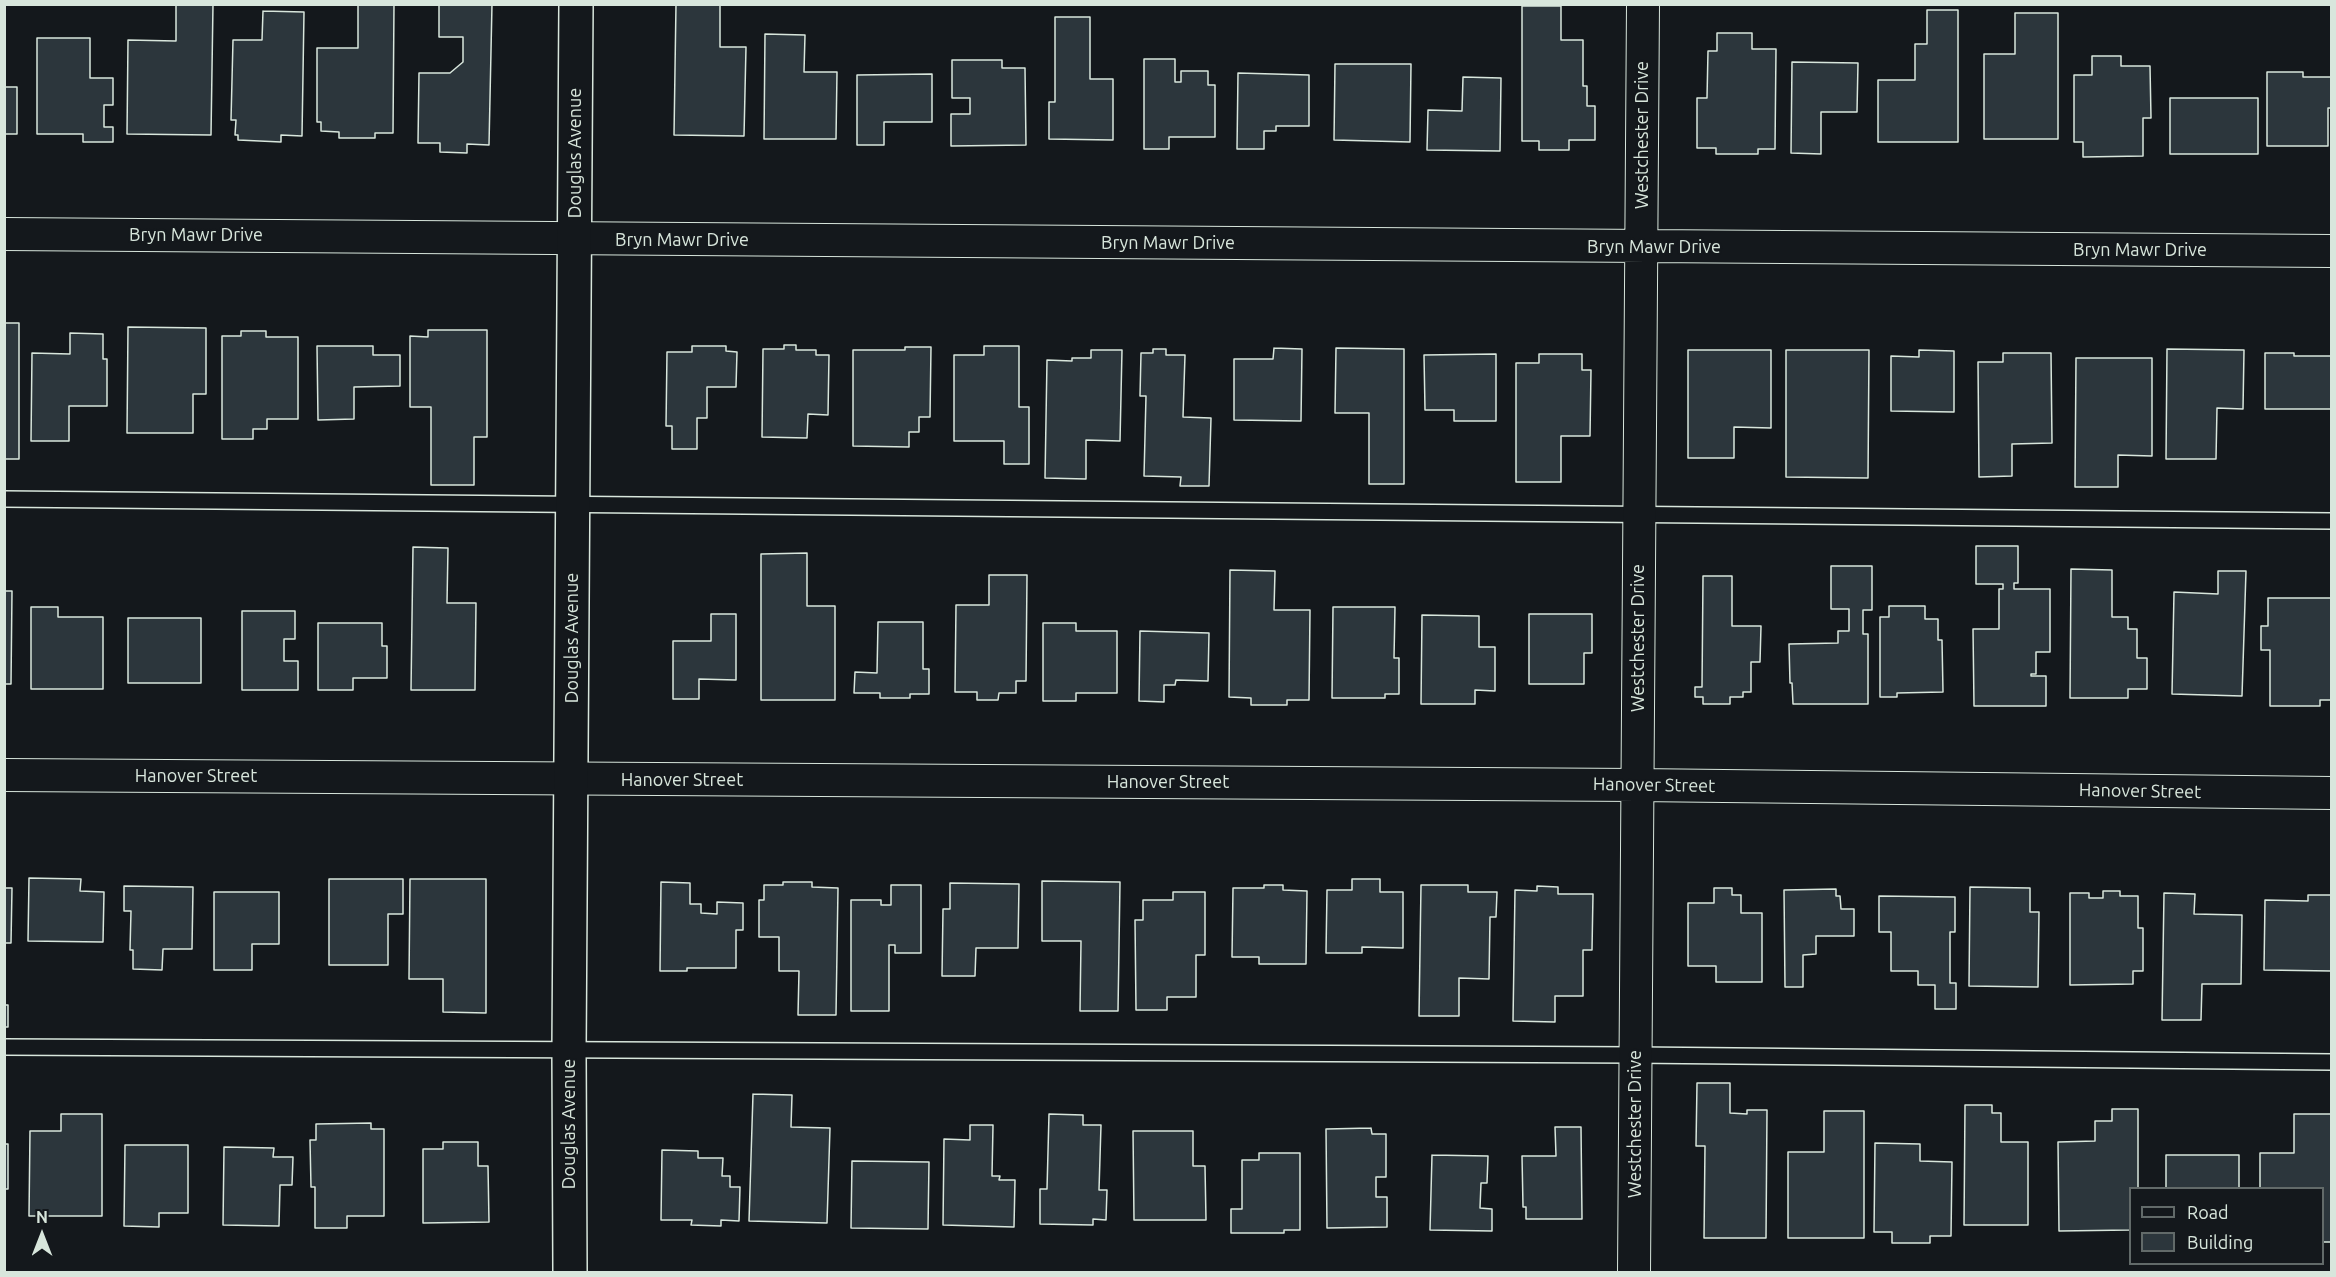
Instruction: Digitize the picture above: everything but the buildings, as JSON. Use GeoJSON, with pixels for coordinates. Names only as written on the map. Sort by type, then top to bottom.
{"type":"FeatureCollection","features":[{"type":"Feature","properties":{"kind":"street","name":"Douglas Avenue"},"geometry":{"type":"LineString","coordinates":[[570,1272],[569,1050],[576,4]]}},
{"type":"Feature","properties":{"kind":"street","name":"Westchester Drive"},"geometry":{"type":"LineString","coordinates":[[1634,1272],[1643,4]]}},
{"type":"Feature","properties":{"kind":"street","name":"Bryn Mawr Drive"},"geometry":{"type":"LineString","coordinates":[[4,234],[2331,251]]}},
{"type":"Feature","properties":{"kind":"street","name":"Hanover Street"},"geometry":{"type":"LineString","coordinates":[[4,774],[1637,785],[2331,793]]}},
{"type":"Feature","properties":{"kind":"lane"},"geometry":{"type":"LineString","coordinates":[[4,499],[2331,521]]}},
{"type":"Feature","properties":{"kind":"lane"},"geometry":{"type":"LineString","coordinates":[[4,1047],[1635,1055],[2331,1062]]}}]}
